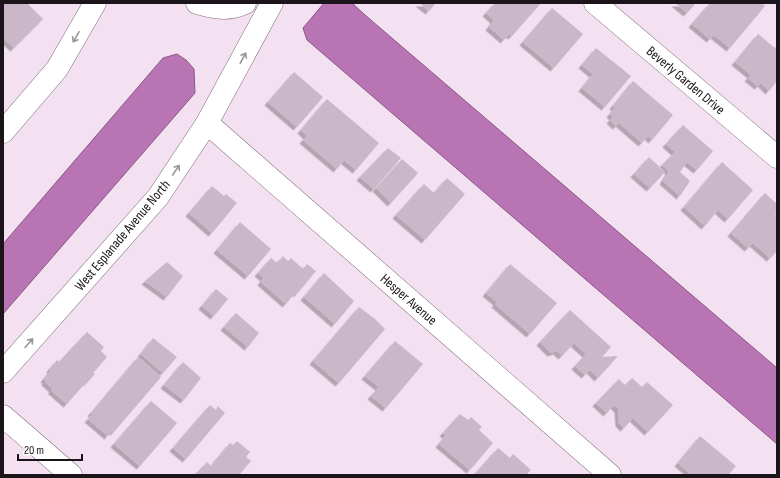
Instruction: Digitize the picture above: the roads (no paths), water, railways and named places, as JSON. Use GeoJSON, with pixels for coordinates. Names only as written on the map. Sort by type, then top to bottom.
{"type":"FeatureCollection","features":[{"type":"Feature","properties":{"kind":"street"},"geometry":{"type":"LineString","coordinates":[[197,3],[218,9],[245,3]]}},
{"type":"Feature","properties":{"kind":"street","name":"West Esplanade Avenue North"},"geometry":{"type":"LineString","coordinates":[[3,372],[158,197],[207,123],[272,3]]}},
{"type":"Feature","properties":{"kind":"street","name":"Beverly Garden Drive"},"geometry":{"type":"LineString","coordinates":[[595,3],[777,158]]}},
{"type":"Feature","properties":{"kind":"street"},"geometry":{"type":"LineString","coordinates":[[3,132],[57,69],[94,4]]}},
{"type":"Feature","properties":{"kind":"street","name":"Hesper Avenue"},"geometry":{"type":"LineString","coordinates":[[207,123],[610,475]]}},
{"type":"Feature","properties":{"kind":"street"},"geometry":{"type":"LineString","coordinates":[[3,416],[71,475]]}}]}
